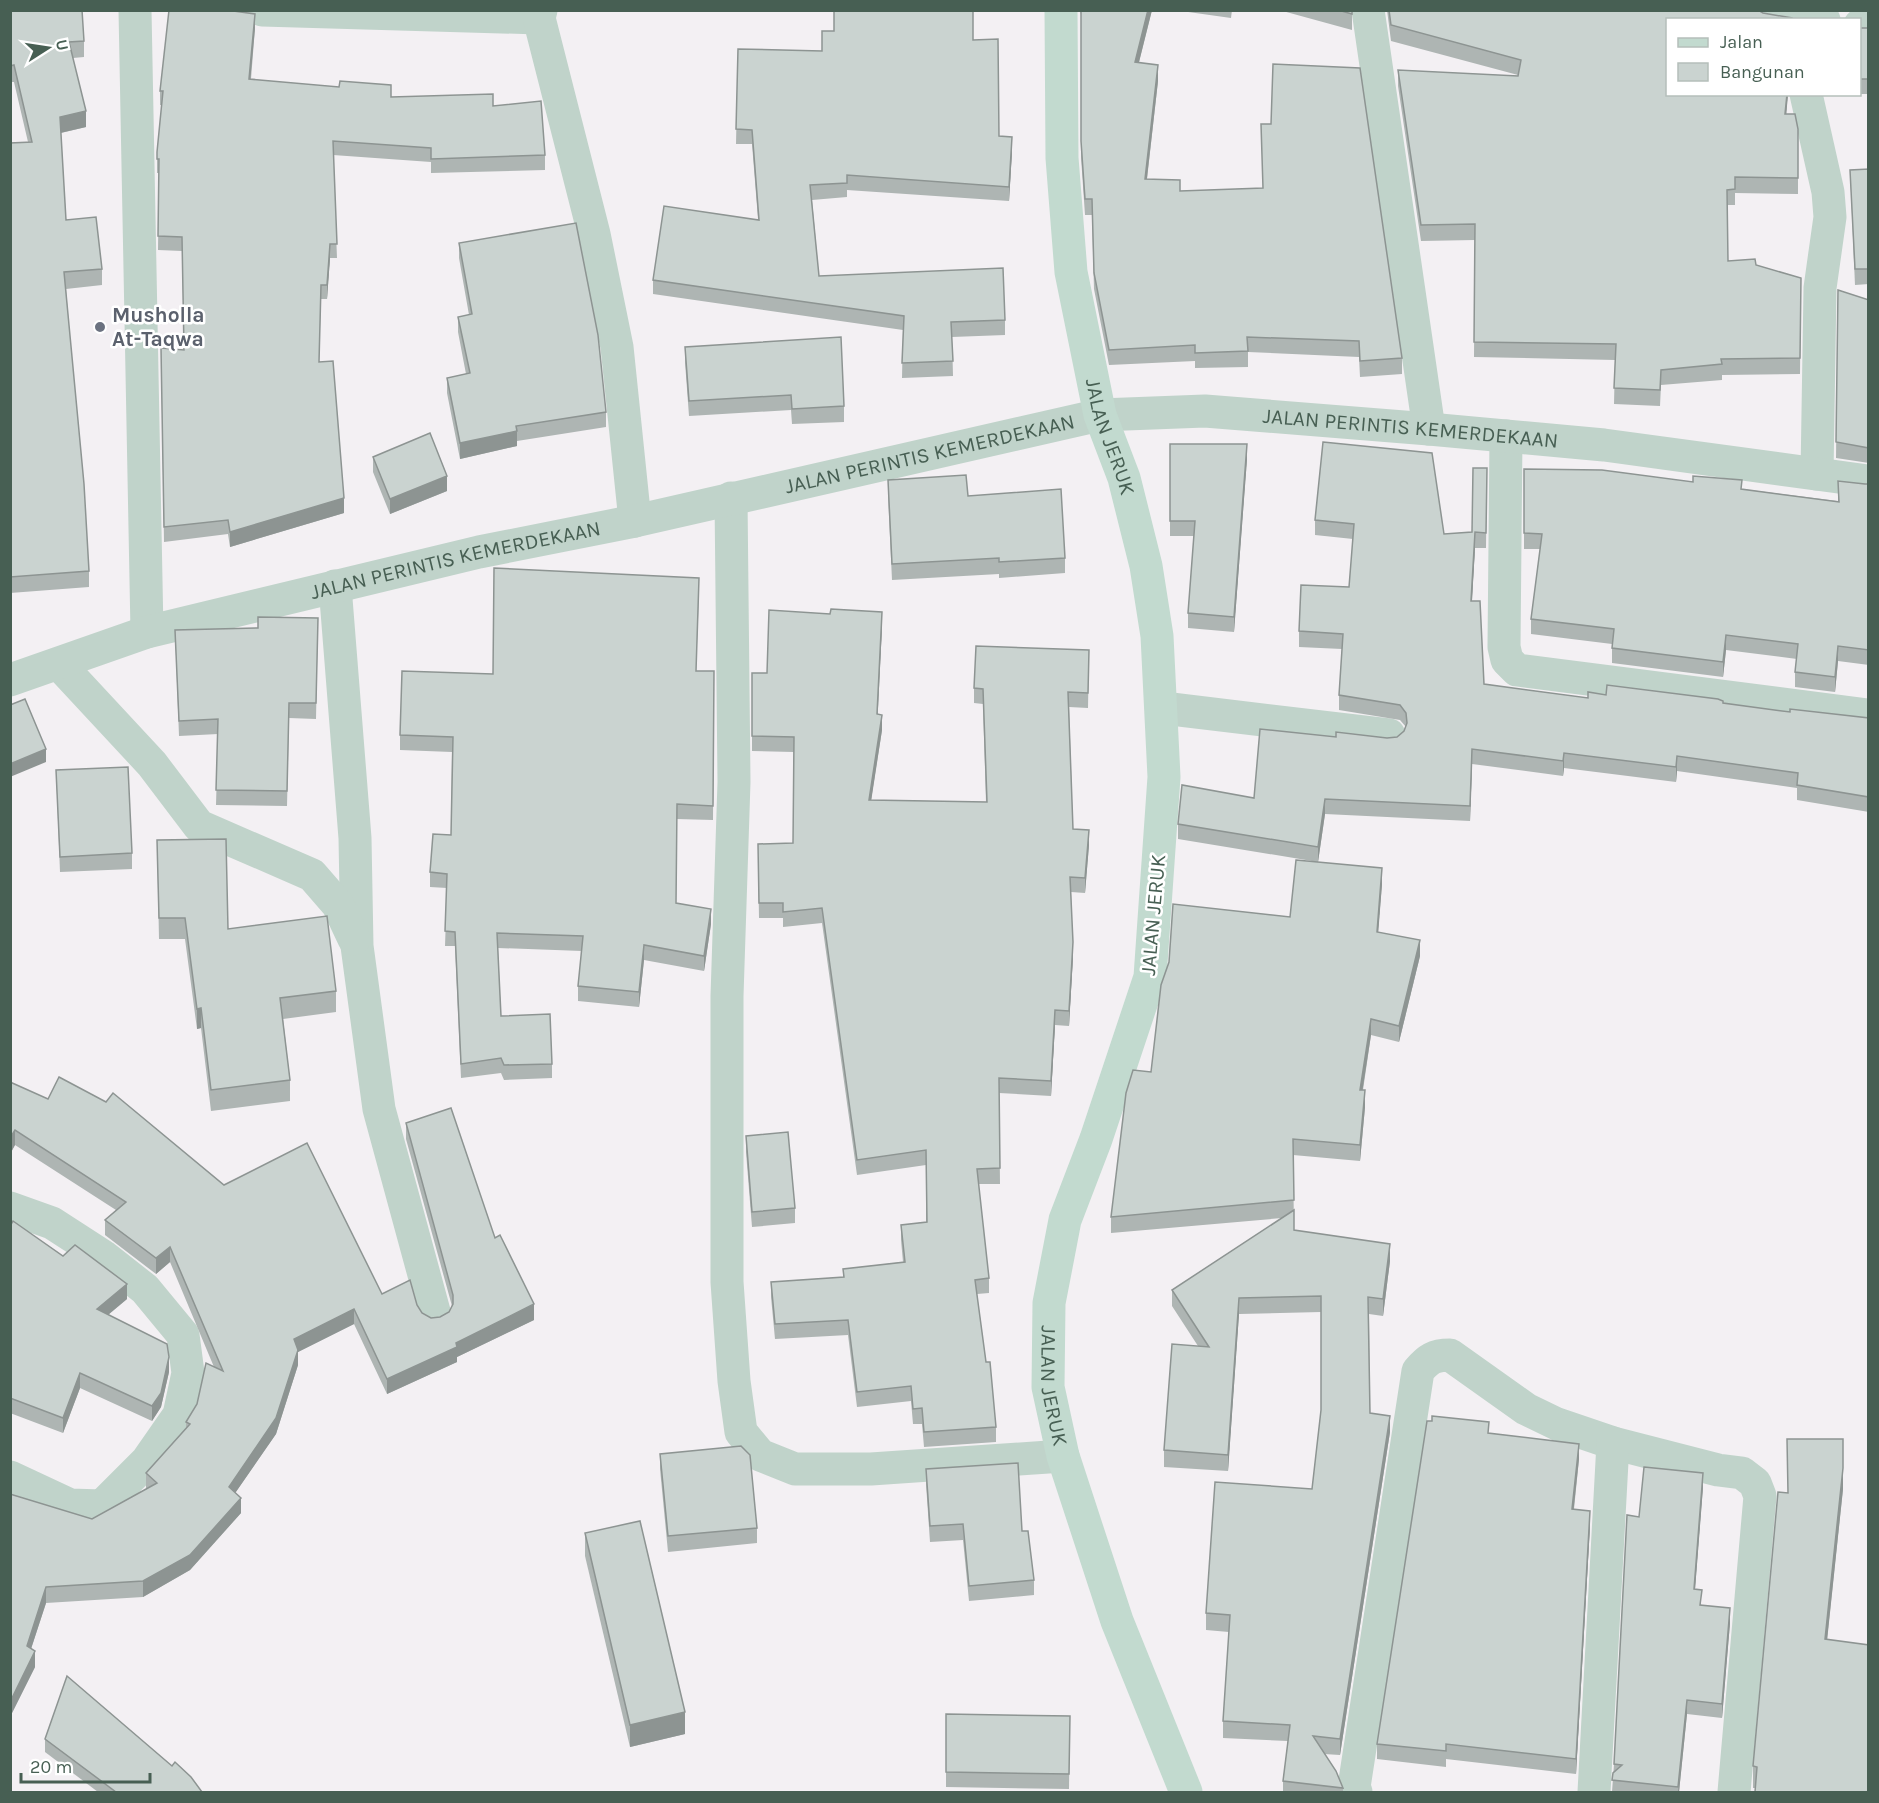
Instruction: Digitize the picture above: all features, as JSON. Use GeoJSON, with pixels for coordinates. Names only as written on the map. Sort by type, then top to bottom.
{"type":"FeatureCollection","features":[{"type":"Feature","properties":{"kind":"main road","name":"JALAN JERUK"},"geometry":{"type":"LineString","coordinates":[[1062,10],[1062,158],[1071,272],[1100,415],[1124,478],[1146,566],[1157,636],[1163,708],[1164,777],[1150,976],[1096,1139],[1065,1220],[1049,1303],[1048,1387],[1063,1456],[1117,1622],[1186,1792]]}},
{"type":"Feature","properties":{"kind":"street"},"geometry":{"type":"LineString","coordinates":[[135,10],[147,632]]}},
{"type":"Feature","properties":{"kind":"street"},"geometry":{"type":"LineString","coordinates":[[262,10],[540,14],[594,234],[617,347],[635,521]]}},
{"type":"Feature","properties":{"kind":"street"},"geometry":{"type":"LineString","coordinates":[[1368,10],[1429,429]]}},
{"type":"Feature","properties":{"kind":"street"},"geometry":{"type":"LineString","coordinates":[[1780,15],[1806,18]]}},
{"type":"Feature","properties":{"kind":"street"},"geometry":{"type":"LineString","coordinates":[[1806,96],[1828,192],[1830,217],[1820,288],[1817,474]]}},
{"type":"Feature","properties":{"kind":"street","name":"JALAN PERINTIS KEMERDEKAAN"},"geometry":{"type":"LineString","coordinates":[[10,680],[60,665],[147,632],[335,586],[479,552],[635,521],[1100,415],[1205,411],[1429,429],[1604,445],[1869,481]]}},
{"type":"Feature","properties":{"kind":"street"},"geometry":{"type":"LineString","coordinates":[[1506,436],[1504,647],[1507,660],[1517,670],[1869,715]]}},
{"type":"Feature","properties":{"kind":"street"},"geometry":{"type":"LineString","coordinates":[[731,498],[735,782],[727,996],[727,1282],[734,1381],[741,1432],[760,1455],[795,1469],[871,1469],[1063,1456]]}},
{"type":"Feature","properties":{"kind":"street"},"geometry":{"type":"LineString","coordinates":[[335,586],[355,838],[357,946],[379,1109],[435,1315]]}},
{"type":"Feature","properties":{"kind":"street"},"geometry":{"type":"LineString","coordinates":[[60,665],[152,764],[199,826],[312,874],[338,904],[357,946]]}},
{"type":"Feature","properties":{"kind":"street"},"geometry":{"type":"LineString","coordinates":[[1163,708],[1389,735]]}},
{"type":"Feature","properties":{"kind":"street"},"geometry":{"type":"LineString","coordinates":[[10,1208],[52,1223],[104,1256],[145,1289],[183,1335],[188,1373],[179,1415],[147,1461],[102,1506],[70,1505],[10,1477]]}},
{"type":"Feature","properties":{"kind":"street"},"geometry":{"type":"LineString","coordinates":[[1356,1792],[1354,1787],[1418,1371],[1428,1359],[1437,1355],[1449,1354],[1526,1409],[1557,1424],[1613,1443],[1718,1470],[1742,1473],[1755,1483],[1760,1496],[1734,1792]]}},
{"type":"Feature","properties":{"kind":"street"},"geometry":{"type":"LineString","coordinates":[[1594,1792],[1613,1443]]}},
{"type":"Feature","properties":{"kind":"building"},"geometry":{"type":"Polygon","coordinates":[[[10,10],[82,10],[84,41],[69,42],[86,111],[60,117],[66,220],[96,217],[102,269],[64,272],[84,484],[89,571],[10,577],[10,143],[32,142],[14,65],[10,66],[10,10]]]}},
{"type":"Feature","properties":{"kind":"building"},"geometry":{"type":"Polygon","coordinates":[[[169,10],[226,10],[255,14],[249,79],[339,87],[340,81],[391,85],[391,97],[493,94],[493,106],[541,101],[545,155],[431,159],[431,148],[333,141],[337,244],[330,244],[327,285],[321,285],[319,362],[333,361],[344,498],[230,532],[228,520],[164,527],[161,348],[184,350],[182,237],[158,236],[159,159],[157,159],[157,152],[163,91],[160,91],[169,10]]]}},
{"type":"Feature","properties":{"kind":"building"},"geometry":{"type":"Polygon","coordinates":[[[834,10],[973,10],[973,40],[998,39],[999,136],[1012,137],[1009,187],[847,175],[847,183],[810,185],[819,276],[1003,268],[1005,320],[951,322],[953,361],[902,363],[904,316],[653,280],[664,206],[759,220],[752,130],[736,129],[738,49],[822,51],[822,31],[834,31],[834,10]]]}},
{"type":"Feature","properties":{"kind":"building"},"geometry":{"type":"Polygon","coordinates":[[[1081,10],[1148,10],[1135,62],[1158,65],[1145,179],[1180,180],[1180,191],[1263,188],[1261,124],[1271,124],[1273,64],[1360,68],[1402,358],[1360,361],[1359,341],[1247,337],[1248,351],[1195,353],[1195,345],[1109,350],[1094,273],[1092,199],[1085,199],[1081,141],[1081,10]]]}},
{"type":"Feature","properties":{"kind":"building"},"geometry":{"type":"Polygon","coordinates":[[[1338,10],[1352,10],[1352,14],[1338,10]]]}},
{"type":"Feature","properties":{"kind":"building"},"geometry":{"type":"Polygon","coordinates":[[[1389,10],[1758,10],[1792,18],[1666,18],[1666,96],[1787,96],[1785,114],[1795,114],[1798,129],[1798,178],[1735,177],[1735,189],[1727,190],[1728,261],[1755,259],[1756,265],[1801,278],[1800,358],[1721,359],[1722,364],[1661,370],[1660,390],[1614,388],[1616,344],[1474,342],[1475,224],[1421,225],[1398,70],[1518,76],[1521,60],[1391,25],[1389,10]]]}},
{"type":"Feature","properties":{"kind":"building"},"geometry":{"type":"Polygon","coordinates":[[[1861,28],[1869,28],[1869,79],[1861,79],[1861,28]]]}},
{"type":"Feature","properties":{"kind":"building"},"geometry":{"type":"Polygon","coordinates":[[[1869,169],[1869,269],[1855,269],[1850,170],[1869,169]]]}},
{"type":"Feature","properties":{"kind":"building"},"geometry":{"type":"Polygon","coordinates":[[[576,223],[598,335],[606,412],[516,426],[517,431],[460,443],[447,378],[470,373],[458,317],[472,314],[459,243],[576,223]]]}},
{"type":"Feature","properties":{"kind":"building"},"geometry":{"type":"Polygon","coordinates":[[[1838,290],[1869,300],[1869,448],[1836,442],[1838,290]]]}},
{"type":"Feature","properties":{"kind":"building"},"geometry":{"type":"Polygon","coordinates":[[[841,337],[844,406],[792,409],[791,395],[689,401],[685,347],[841,337]]]}},
{"type":"Feature","properties":{"kind":"building"},"geometry":{"type":"Polygon","coordinates":[[[430,433],[447,476],[390,499],[373,457],[430,433]]]}},
{"type":"Feature","properties":{"kind":"building"},"geometry":{"type":"Polygon","coordinates":[[[1323,442],[1432,453],[1444,534],[1472,532],[1473,468],[1487,468],[1486,533],[1475,532],[1471,601],[1480,601],[1484,684],[1588,698],[1588,692],[1606,695],[1607,685],[1718,699],[1723,703],[1790,712],[1790,709],[1869,718],[1869,797],[1797,785],[1798,773],[1677,756],[1676,767],[1564,753],[1563,761],[1472,749],[1470,806],[1325,799],[1318,847],[1178,824],[1182,785],[1254,798],[1260,729],[1336,737],[1336,732],[1387,738],[1397,737],[1404,731],[1407,723],[1406,713],[1400,705],[1339,695],[1343,634],[1299,631],[1301,585],[1349,587],[1354,524],[1315,520],[1323,442]]]}},
{"type":"Feature","properties":{"kind":"building"},"geometry":{"type":"Polygon","coordinates":[[[1170,444],[1247,444],[1234,617],[1188,613],[1195,521],[1170,521],[1170,444]]]}},
{"type":"Feature","properties":{"kind":"building"},"geometry":{"type":"Polygon","coordinates":[[[1524,469],[1602,470],[1693,482],[1693,476],[1742,480],[1741,489],[1839,502],[1838,481],[1869,484],[1869,650],[1838,646],[1835,677],[1795,672],[1798,644],[1726,635],[1723,662],[1612,648],[1614,629],[1531,619],[1542,534],[1524,533],[1524,469]]]}},
{"type":"Feature","properties":{"kind":"building"},"geometry":{"type":"Polygon","coordinates":[[[966,475],[968,496],[1061,489],[1065,558],[999,562],[999,558],[892,564],[888,480],[966,475]]]}},
{"type":"Feature","properties":{"kind":"building"},"geometry":{"type":"Polygon","coordinates":[[[494,568],[699,578],[696,671],[714,671],[713,806],[677,804],[676,903],[711,909],[704,956],[644,945],[639,992],[578,986],[583,936],[497,933],[501,1016],[550,1014],[552,1064],[504,1065],[501,1058],[461,1064],[455,932],[445,931],[447,874],[430,872],[433,834],[451,835],[453,737],[400,735],[402,671],[493,674],[494,568]]]}},
{"type":"Feature","properties":{"kind":"building"},"geometry":{"type":"Polygon","coordinates":[[[831,609],[882,612],[877,714],[882,715],[869,800],[987,802],[983,689],[974,688],[976,646],[1089,650],[1088,693],[1068,692],[1073,829],[1089,830],[1085,878],[1070,877],[1073,942],[1069,1011],[1055,1010],[1051,1081],[999,1078],[1000,1168],[977,1169],[989,1278],[975,1280],[986,1362],[990,1362],[996,1427],[924,1432],[922,1408],[913,1409],[911,1386],[857,1392],[848,1320],[775,1324],[771,1282],[844,1277],[843,1269],[905,1262],[901,1225],[927,1222],[926,1150],[857,1160],[822,908],[783,912],[783,903],[759,903],[758,844],[793,843],[794,737],[752,736],[752,673],[767,673],[769,610],[830,614],[831,609]]]}},
{"type":"Feature","properties":{"kind":"building"},"geometry":{"type":"Polygon","coordinates":[[[258,617],[318,618],[316,703],[289,703],[287,791],[216,790],[218,719],[179,721],[175,630],[258,628],[258,617]]]}},
{"type":"Feature","properties":{"kind":"building"},"geometry":{"type":"Polygon","coordinates":[[[25,699],[46,749],[10,764],[10,705],[25,699]]]}},
{"type":"Feature","properties":{"kind":"building"},"geometry":{"type":"Polygon","coordinates":[[[128,767],[132,853],[60,857],[56,770],[128,767]]]}},
{"type":"Feature","properties":{"kind":"building"},"geometry":{"type":"Polygon","coordinates":[[[226,839],[228,929],[327,916],[336,991],[280,998],[290,1080],[211,1090],[201,1008],[197,1009],[185,918],[159,918],[157,840],[226,839]]]}},
{"type":"Feature","properties":{"kind":"building"},"geometry":{"type":"Polygon","coordinates":[[[1296,860],[1382,868],[1377,932],[1420,940],[1399,1026],[1371,1019],[1360,1090],[1365,1090],[1360,1145],[1293,1139],[1294,1200],[1111,1217],[1126,1093],[1133,1070],[1151,1072],[1161,985],[1169,962],[1173,904],[1290,917],[1296,860]]]}},
{"type":"Feature","properties":{"kind":"building"},"geometry":{"type":"Polygon","coordinates":[[[59,1077],[106,1102],[113,1093],[224,1185],[307,1143],[382,1294],[410,1280],[417,1305],[422,1313],[431,1318],[440,1317],[449,1312],[453,1304],[453,1295],[406,1123],[451,1108],[495,1238],[500,1235],[534,1304],[456,1343],[457,1347],[387,1379],[354,1309],[294,1339],[298,1350],[276,1418],[229,1487],[241,1498],[190,1555],[143,1581],[46,1587],[27,1646],[35,1651],[10,1702],[10,1494],[92,1519],[157,1483],[146,1473],[190,1424],[186,1422],[197,1404],[206,1363],[223,1371],[170,1247],[156,1258],[105,1220],[126,1202],[15,1130],[10,1138],[10,1082],[48,1099],[59,1077]]]}},
{"type":"Feature","properties":{"kind":"building"},"geometry":{"type":"Polygon","coordinates":[[[788,1132],[795,1208],[752,1212],[746,1136],[788,1132]]]}},
{"type":"Feature","properties":{"kind":"building"},"geometry":{"type":"Polygon","coordinates":[[[1294,1210],[1294,1230],[1390,1244],[1383,1299],[1368,1297],[1370,1413],[1390,1416],[1340,1739],[1313,1736],[1336,1771],[1343,1788],[1283,1781],[1290,1725],[1223,1721],[1230,1615],[1206,1613],[1215,1482],[1312,1489],[1321,1410],[1321,1296],[1239,1298],[1228,1455],[1164,1450],[1172,1344],[1209,1347],[1172,1290],[1294,1210]]]}},
{"type":"Feature","properties":{"kind":"building"},"geometry":{"type":"Polygon","coordinates":[[[13,1221],[63,1256],[75,1245],[127,1284],[97,1309],[167,1344],[169,1357],[161,1393],[152,1406],[80,1373],[63,1418],[10,1398],[10,1226],[13,1221]]]}},
{"type":"Feature","properties":{"kind":"building"},"geometry":{"type":"Polygon","coordinates":[[[1432,1416],[1489,1422],[1488,1433],[1579,1444],[1572,1509],[1590,1511],[1576,1759],[1446,1744],[1446,1751],[1377,1744],[1427,1421],[1432,1421],[1432,1416]]]}},
{"type":"Feature","properties":{"kind":"building"},"geometry":{"type":"Polygon","coordinates":[[[1787,1439],[1843,1439],[1843,1468],[1825,1639],[1869,1645],[1869,1792],[1755,1792],[1757,1767],[1753,1766],[1778,1492],[1788,1493],[1787,1439]]]}},
{"type":"Feature","properties":{"kind":"building"},"geometry":{"type":"Polygon","coordinates":[[[741,1446],[750,1455],[757,1528],[668,1536],[660,1454],[741,1446]]]}},
{"type":"Feature","properties":{"kind":"building"},"geometry":{"type":"Polygon","coordinates":[[[1018,1463],[1022,1531],[1028,1531],[1034,1580],[969,1586],[963,1524],[930,1526],[926,1469],[1018,1463]]]}},
{"type":"Feature","properties":{"kind":"building"},"geometry":{"type":"Polygon","coordinates":[[[1644,1467],[1703,1473],[1694,1589],[1702,1590],[1700,1605],[1730,1608],[1722,1704],[1687,1700],[1678,1787],[1612,1780],[1613,1773],[1622,1765],[1614,1764],[1627,1515],[1639,1517],[1644,1467]]]}},
{"type":"Feature","properties":{"kind":"building"},"geometry":{"type":"Polygon","coordinates":[[[640,1521],[685,1712],[630,1725],[585,1533],[640,1521]]]}},
{"type":"Feature","properties":{"kind":"building"},"geometry":{"type":"Polygon","coordinates":[[[67,1676],[172,1766],[175,1762],[191,1777],[202,1792],[116,1792],[45,1739],[67,1676]]]}},
{"type":"Feature","properties":{"kind":"building"},"geometry":{"type":"Polygon","coordinates":[[[946,1714],[1070,1716],[1069,1774],[946,1772],[946,1714]]]}},
{"type":"Feature","properties":{"kind":"place","name":"Musholla At-Taqwa"},"geometry":{"type":"Point","coordinates":[100,327]}}]}
